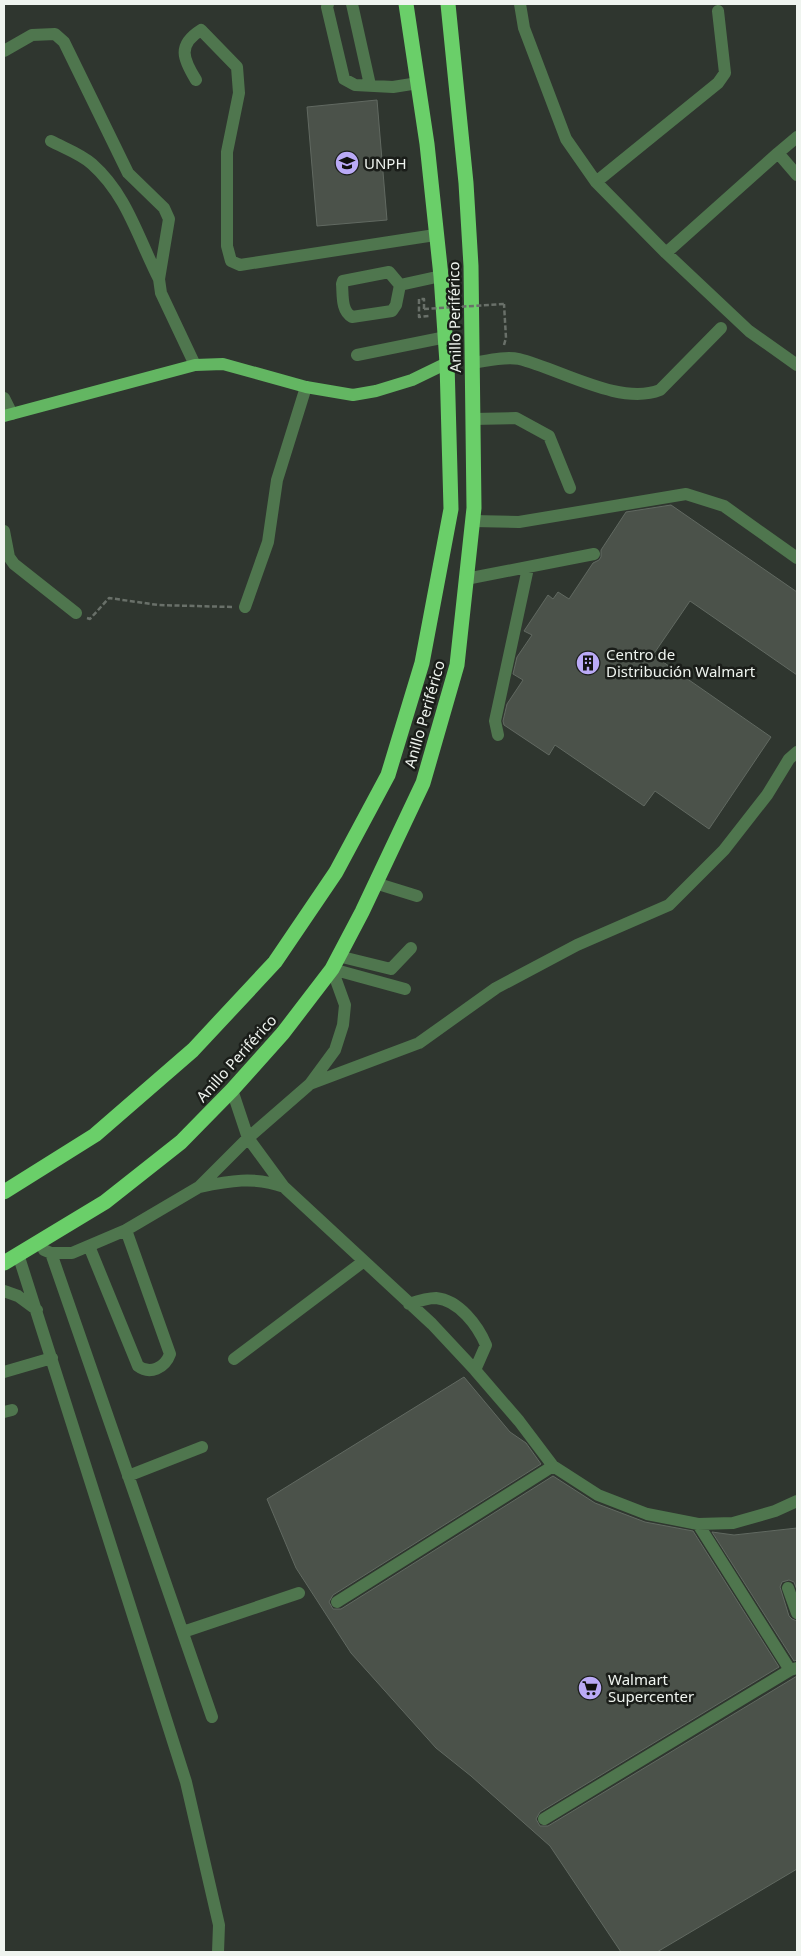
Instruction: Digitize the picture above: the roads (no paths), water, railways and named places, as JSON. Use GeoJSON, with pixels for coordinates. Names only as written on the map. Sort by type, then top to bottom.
{"type":"FeatureCollection","features":[{"type":"Feature","properties":{"kind":"highway","name":"Anillo Periférico"},"geometry":{"type":"LineString","coordinates":[[4,1192],[95,1135],[193,1050],[275,962],[336,872],[388,775],[422,663],[451,509],[448,363],[441,276],[427,144],[406,4]]}},
{"type":"Feature","properties":{"kind":"highway","name":"Anillo Periférico"},"geometry":{"type":"LineString","coordinates":[[4,1263],[105,1202],[181,1142],[232,1090],[283,1033],[335,962],[376,883],[423,783],[457,664],[474,508],[471,266],[467,192],[448,4]]}},
{"type":"Feature","properties":{"kind":"main road"},"geometry":{"type":"LineString","coordinates":[[8,415],[195,365],[223,364],[306,387],[353,395],[376,391],[412,380],[448,363]]}},
{"type":"Feature","properties":{"kind":"street"},"geometry":{"type":"LineString","coordinates":[[328,4],[344,79],[355,85],[393,87],[418,83]]}},
{"type":"Feature","properties":{"kind":"street"},"geometry":{"type":"LineString","coordinates":[[352,4],[370,85]]}},
{"type":"Feature","properties":{"kind":"street"},"geometry":{"type":"LineString","coordinates":[[520,4],[524,28],[566,139],[596,182],[666,253],[749,331],[797,365]]}},
{"type":"Feature","properties":{"kind":"street"},"geometry":{"type":"LineString","coordinates":[[596,182],[718,83],[725,74],[718,11]]}},
{"type":"Feature","properties":{"kind":"street"},"geometry":{"type":"LineString","coordinates":[[196,80],[183,54],[191,36],[201,30],[237,66],[240,93],[227,152],[226,246],[231,261],[240,265],[436,234]]}},
{"type":"Feature","properties":{"kind":"street"},"geometry":{"type":"LineString","coordinates":[[4,51],[32,35],[54,34],[64,42],[128,173],[164,208],[169,219],[159,279],[160,293],[195,365]]}},
{"type":"Feature","properties":{"kind":"street"},"geometry":{"type":"LineString","coordinates":[[666,253],[797,137]]}},
{"type":"Feature","properties":{"kind":"street"},"geometry":{"type":"LineString","coordinates":[[51,141],[90,162],[108,179],[121,198],[159,279]]}},
{"type":"Feature","properties":{"kind":"street"},"geometry":{"type":"LineString","coordinates":[[778,153],[797,176]]}},
{"type":"Feature","properties":{"kind":"street"},"geometry":{"type":"LineString","coordinates":[[389,272],[400,285],[396,304],[392,311],[352,317],[344,310],[343,281],[389,272]]}},
{"type":"Feature","properties":{"kind":"street"},"geometry":{"type":"LineString","coordinates":[[400,285],[441,276]]}},
{"type":"Feature","properties":{"kind":"street"},"geometry":{"type":"LineString","coordinates":[[472,363],[517,359],[620,394],[649,394],[660,390],[721,328]]}},
{"type":"Feature","properties":{"kind":"street"},"geometry":{"type":"LineString","coordinates":[[357,355],[446,337]]}},
{"type":"Feature","properties":{"kind":"street"},"geometry":{"type":"LineString","coordinates":[[245,608],[268,542],[277,480],[306,387]]}},
{"type":"Feature","properties":{"kind":"street"},"geometry":{"type":"LineString","coordinates":[[4,398],[8,415]]}},
{"type":"Feature","properties":{"kind":"street"},"geometry":{"type":"LineString","coordinates":[[473,419],[516,418],[549,436],[570,488]]}},
{"type":"Feature","properties":{"kind":"street"},"geometry":{"type":"LineString","coordinates":[[473,522],[519,522],[686,494],[724,506],[797,558]]}},
{"type":"Feature","properties":{"kind":"street"},"geometry":{"type":"LineString","coordinates":[[4,531],[9,557],[14,564],[76,613]]}},
{"type":"Feature","properties":{"kind":"street"},"geometry":{"type":"LineString","coordinates":[[466,579],[594,554]]}},
{"type":"Feature","properties":{"kind":"street"},"geometry":{"type":"LineString","coordinates":[[498,734],[495,721],[528,568]]}},
{"type":"Feature","properties":{"kind":"street"},"geometry":{"type":"LineString","coordinates":[[310,1084],[419,1043],[496,988],[577,945],[669,905],[724,850],[767,795],[789,759],[797,752]]}},
{"type":"Feature","properties":{"kind":"street"},"geometry":{"type":"LineString","coordinates":[[376,883],[417,896]]}},
{"type":"Feature","properties":{"kind":"street"},"geometry":{"type":"LineString","coordinates":[[335,962],[391,969],[411,948]]}},
{"type":"Feature","properties":{"kind":"street"},"geometry":{"type":"LineString","coordinates":[[35,1245],[51,1253],[72,1253],[126,1230],[198,1187],[248,1138],[310,1084],[334,1050],[343,1025],[345,1005],[335,962]]}},
{"type":"Feature","properties":{"kind":"street"},"geometry":{"type":"LineString","coordinates":[[335,962],[405,989]]}},
{"type":"Feature","properties":{"kind":"street"},"geometry":{"type":"LineString","coordinates":[[232,1090],[248,1138],[284,1187],[432,1324],[519,1421],[553,1466],[598,1495],[647,1514],[698,1524],[733,1523],[775,1511],[797,1501]]}},
{"type":"Feature","properties":{"kind":"street"},"geometry":{"type":"LineString","coordinates":[[198,1187],[241,1180],[268,1181],[284,1187]]}},
{"type":"Feature","properties":{"kind":"street"},"geometry":{"type":"LineString","coordinates":[[89,1246],[138,1366],[144,1370],[150,1370],[164,1365],[170,1354],[126,1230]]}},
{"type":"Feature","properties":{"kind":"street"},"geometry":{"type":"LineString","coordinates":[[51,1253],[212,1717]]}},
{"type":"Feature","properties":{"kind":"street"},"geometry":{"type":"LineString","coordinates":[[18,1254],[186,1782],[219,1925],[218,1952]]}},
{"type":"Feature","properties":{"kind":"street"},"geometry":{"type":"LineString","coordinates":[[234,1359],[364,1261]]}},
{"type":"Feature","properties":{"kind":"street"},"geometry":{"type":"LineString","coordinates":[[4,1291],[18,1296],[37,1310]]}},
{"type":"Feature","properties":{"kind":"street"},"geometry":{"type":"LineString","coordinates":[[409,1304],[425,1299],[446,1300],[468,1317],[481,1334],[486,1345],[475,1370]]}},
{"type":"Feature","properties":{"kind":"street"},"geometry":{"type":"LineString","coordinates":[[4,1372],[52,1358]]}},
{"type":"Feature","properties":{"kind":"street"},"geometry":{"type":"LineString","coordinates":[[128,1476],[202,1447]]}},
{"type":"Feature","properties":{"kind":"street"},"geometry":{"type":"LineString","coordinates":[[337,1602],[553,1466]]}},
{"type":"Feature","properties":{"kind":"street"},"geometry":{"type":"LineString","coordinates":[[775,1511],[797,1491]]}},
{"type":"Feature","properties":{"kind":"street"},"geometry":{"type":"LineString","coordinates":[[544,1819],[793,1669],[698,1524]]}},
{"type":"Feature","properties":{"kind":"street"},"geometry":{"type":"LineString","coordinates":[[788,1588],[797,1613]]}},
{"type":"Feature","properties":{"kind":"street"},"geometry":{"type":"LineString","coordinates":[[183,1632],[299,1593]]}},
{"type":"Feature","properties":{"kind":"place","name":"UNPH"},"geometry":{"type":"Point","coordinates":[347,163]}},
{"type":"Feature","properties":{"kind":"place","name":"Centro de Distribución Walmart"},"geometry":{"type":"Point","coordinates":[588,663]}},
{"type":"Feature","properties":{"kind":"place","name":"Walmart Supercenter"},"geometry":{"type":"Point","coordinates":[590,1688]}}]}
